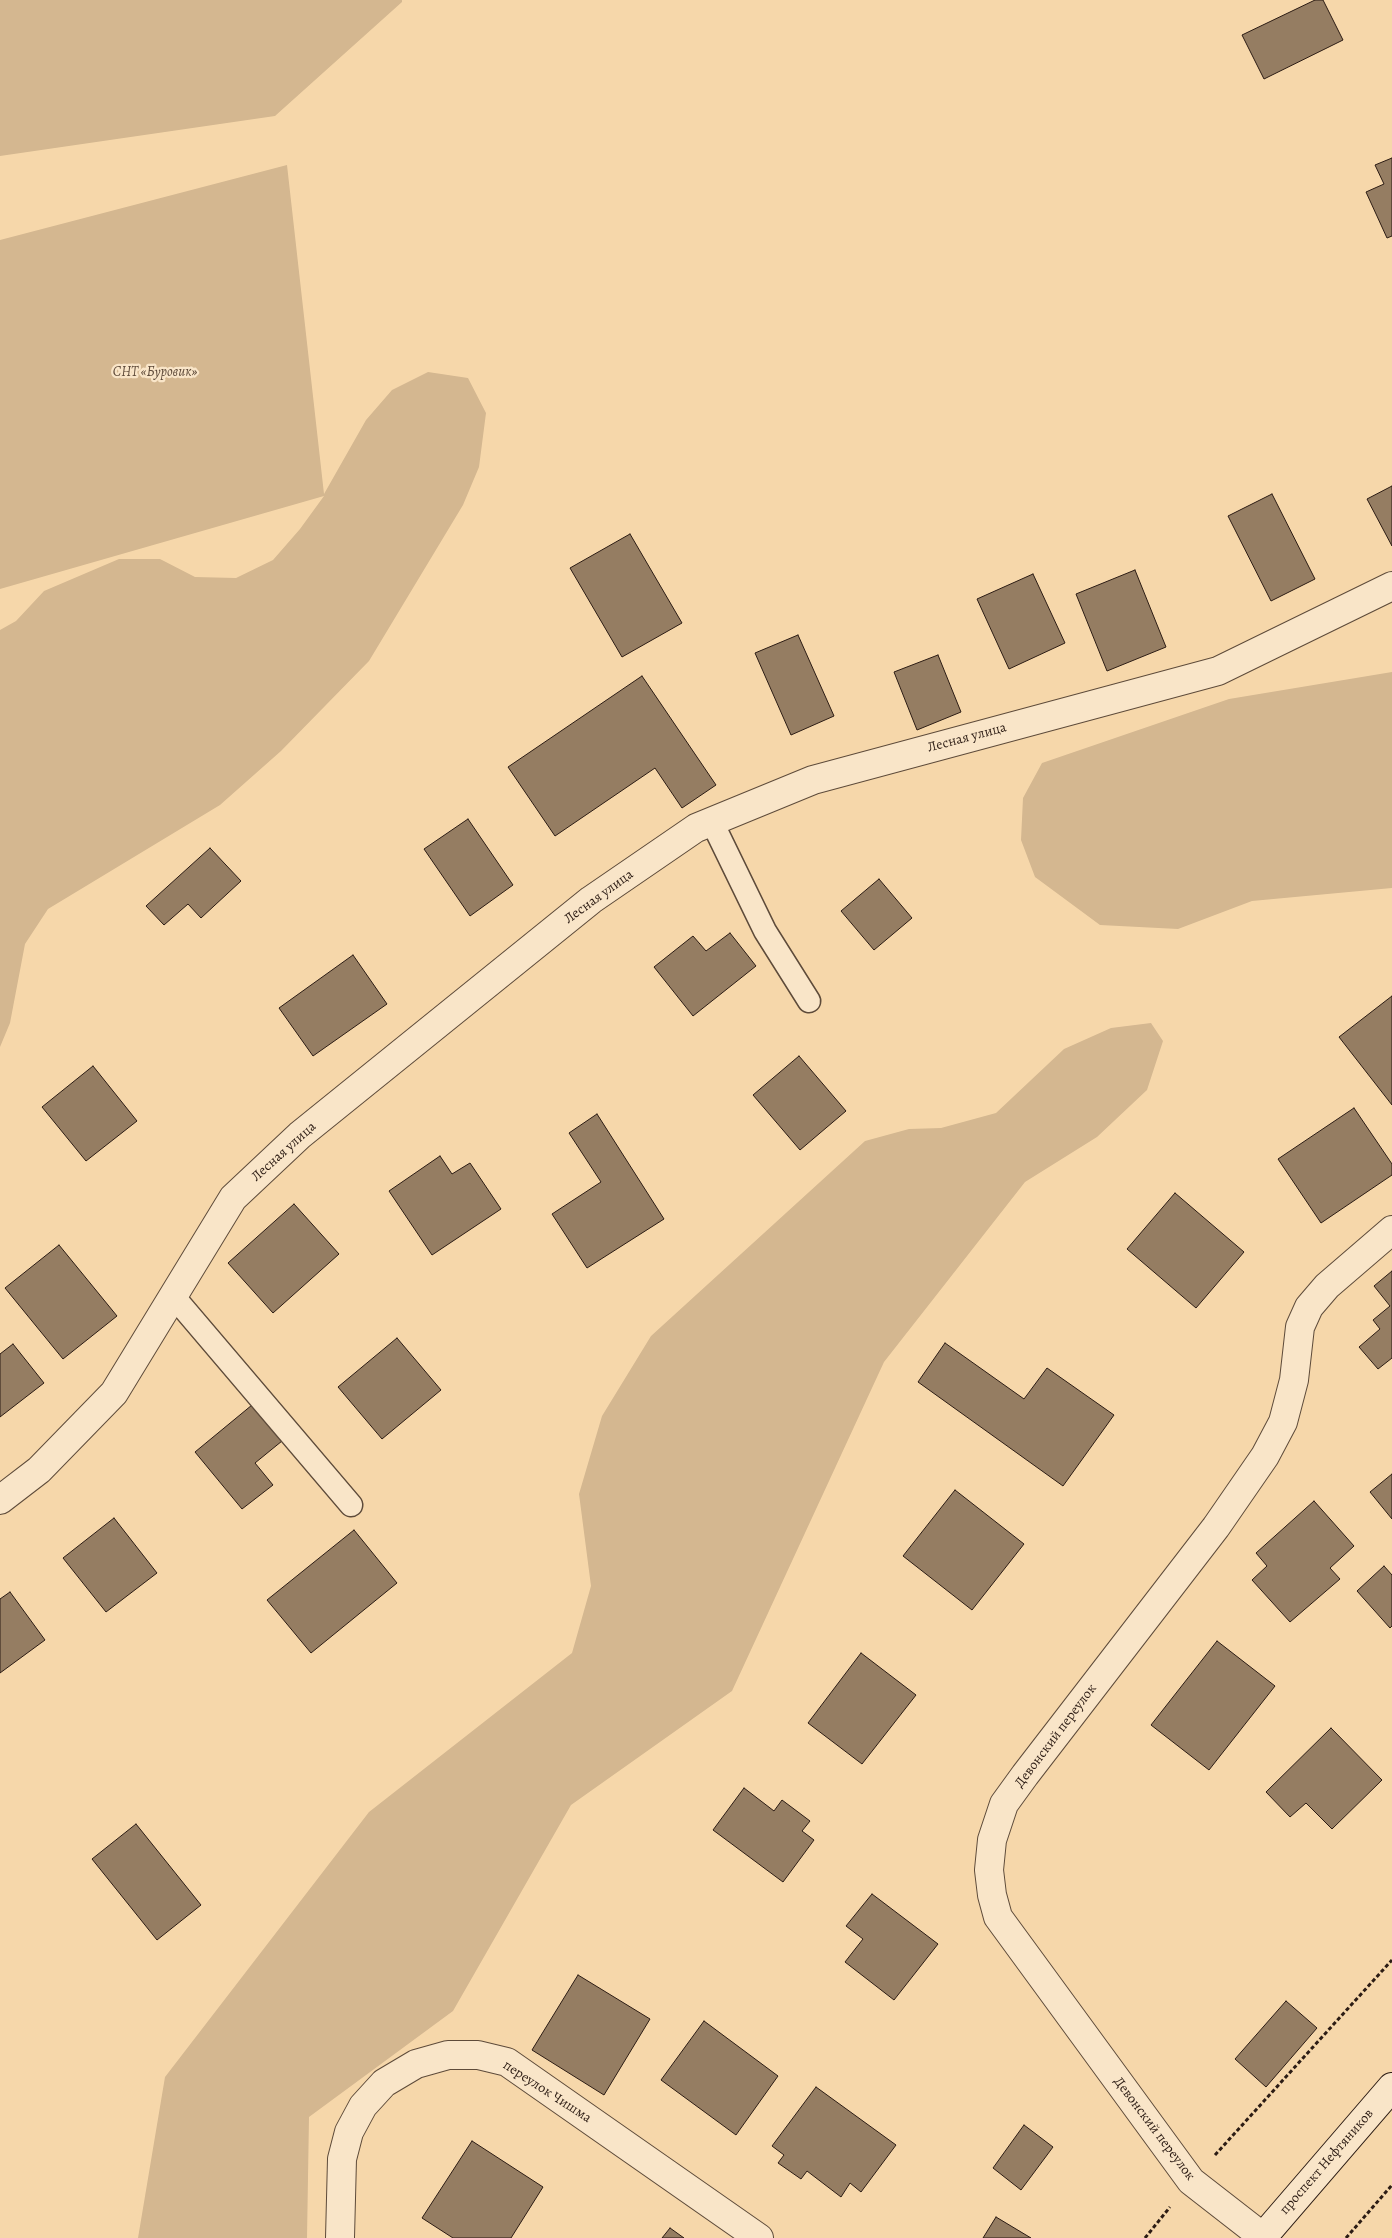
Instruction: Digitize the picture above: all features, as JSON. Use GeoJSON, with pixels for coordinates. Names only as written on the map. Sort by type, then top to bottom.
{"type":"FeatureCollection","features":[{"type":"Feature","properties":{"kind":"street","name":"Лесная улица"},"geometry":{"type":"LineString","coordinates":[[0,1500],[39,1470],[114,1393],[233,1198],[300,1136],[591,900],[696,828],[813,780],[1218,671],[1392,586]]}},
{"type":"Feature","properties":{"kind":"street","name":"Девонский переулок"},"geometry":{"type":"LineString","coordinates":[[1262,2238],[1191,2181],[998,1917],[992,1895],[989,1870],[992,1840],[1004,1804],[1216,1527],[1265,1456],[1283,1422],[1294,1380],[1300,1327],[1309,1307],[1327,1286],[1392,1230]]}},
{"type":"Feature","properties":{"kind":"street","name":"переулок Чишма"},"geometry":{"type":"LineString","coordinates":[[340,2238],[342,2159],[349,2132],[363,2106],[384,2083],[416,2064],[448,2055],[478,2055],[507,2062],[759,2238]]}},
{"type":"Feature","properties":{"kind":"street","name":"проспект Нефтяников"},"geometry":{"type":"LineString","coordinates":[[1262,2238],[1392,2087]]}},
{"type":"Feature","properties":{"kind":"lane"},"geometry":{"type":"LineString","coordinates":[[712,822],[765,931],[809,1001]]}},
{"type":"Feature","properties":{"kind":"lane"},"geometry":{"type":"LineString","coordinates":[[174,1297],[351,1505]]}},
{"type":"Feature","properties":{"kind":"path"},"geometry":{"type":"LineString","coordinates":[[1145,2238],[1191,2181],[1392,1960]]}},
{"type":"Feature","properties":{"kind":"path"},"geometry":{"type":"LineString","coordinates":[[1346,2238],[1392,2184]]}},
{"type":"Feature","properties":{"kind":"green space"},"geometry":{"type":"Polygon","coordinates":[[[0,0],[402,0],[402,2],[275,116],[0,156],[0,0]]]}},
{"type":"Feature","properties":{"kind":"green space","name":"СНТ «Буровик»"},"geometry":{"type":"Polygon","coordinates":[[[287,165],[324,494],[366,420],[392,390],[428,372],[468,378],[486,413],[479,467],[463,505],[369,661],[281,751],[220,805],[48,909],[25,944],[10,1023],[0,1047],[0,630],[16,621],[44,591],[119,559],[160,559],[195,577],[236,578],[273,560],[300,529],[324,496],[0,589],[0,240],[287,165]]]}},
{"type":"Feature","properties":{"kind":"green space"},"geometry":{"type":"Polygon","coordinates":[[[1392,672],[1392,888],[1252,901],[1178,929],[1100,925],[1035,877],[1021,840],[1023,798],[1042,763],[1229,699],[1392,672]]]}},
{"type":"Feature","properties":{"kind":"green space"},"geometry":{"type":"Polygon","coordinates":[[[1151,1023],[1163,1041],[1147,1090],[1097,1137],[1025,1182],[884,1362],[732,1691],[571,1805],[453,2011],[309,2117],[307,2238],[138,2238],[165,2077],[369,1812],[572,1653],[591,1586],[579,1494],[602,1416],[651,1336],[865,1141],[909,1129],[941,1128],[996,1113],[1064,1049],[1111,1028],[1151,1023]]]}},
{"type":"Feature","properties":{"kind":"building"},"geometry":{"type":"Polygon","coordinates":[[[1315,0],[1323,0],[1343,40],[1264,79],[1242,35],[1315,0]]]}},
{"type":"Feature","properties":{"kind":"building"},"geometry":{"type":"Polygon","coordinates":[[[1392,158],[1392,236],[1387,238],[1366,192],[1384,184],[1375,165],[1392,158]]]}},
{"type":"Feature","properties":{"kind":"building"},"geometry":{"type":"Polygon","coordinates":[[[1392,486],[1392,546],[1367,499],[1392,486]]]}},
{"type":"Feature","properties":{"kind":"building"},"geometry":{"type":"Polygon","coordinates":[[[1272,494],[1315,579],[1271,601],[1228,516],[1272,494]]]}},
{"type":"Feature","properties":{"kind":"building"},"geometry":{"type":"Polygon","coordinates":[[[630,534],[682,623],[622,657],[570,568],[630,534]]]}},
{"type":"Feature","properties":{"kind":"building"},"geometry":{"type":"Polygon","coordinates":[[[1135,570],[1166,647],[1107,671],[1076,594],[1135,570]]]}},
{"type":"Feature","properties":{"kind":"building"},"geometry":{"type":"Polygon","coordinates":[[[1033,574],[1065,643],[1009,669],[977,599],[1033,574]]]}},
{"type":"Feature","properties":{"kind":"building"},"geometry":{"type":"Polygon","coordinates":[[[798,635],[834,716],[791,735],[755,653],[798,635]]]}},
{"type":"Feature","properties":{"kind":"building"},"geometry":{"type":"Polygon","coordinates":[[[938,655],[961,712],[917,730],[894,672],[938,655]]]}},
{"type":"Feature","properties":{"kind":"building"},"geometry":{"type":"Polygon","coordinates":[[[642,676],[716,785],[682,808],[655,768],[555,836],[508,767],[642,676]]]}},
{"type":"Feature","properties":{"kind":"building"},"geometry":{"type":"Polygon","coordinates":[[[468,819],[513,885],[470,916],[424,849],[468,819]]]}},
{"type":"Feature","properties":{"kind":"building"},"geometry":{"type":"Polygon","coordinates":[[[210,848],[241,881],[201,918],[188,904],[164,925],[146,906],[210,848]]]}},
{"type":"Feature","properties":{"kind":"building"},"geometry":{"type":"Polygon","coordinates":[[[879,879],[912,918],[874,950],[841,911],[879,879]]]}},
{"type":"Feature","properties":{"kind":"building"},"geometry":{"type":"Polygon","coordinates":[[[730,933],[756,966],[693,1016],[654,967],[693,936],[706,951],[730,933]]]}},
{"type":"Feature","properties":{"kind":"building"},"geometry":{"type":"Polygon","coordinates":[[[353,955],[387,1004],[313,1056],[279,1008],[353,955]]]}},
{"type":"Feature","properties":{"kind":"building"},"geometry":{"type":"Polygon","coordinates":[[[1392,996],[1392,1105],[1339,1037],[1392,996]]]}},
{"type":"Feature","properties":{"kind":"building"},"geometry":{"type":"Polygon","coordinates":[[[799,1056],[846,1111],[800,1150],[753,1095],[799,1056]]]}},
{"type":"Feature","properties":{"kind":"building"},"geometry":{"type":"Polygon","coordinates":[[[93,1066],[137,1121],[86,1161],[42,1107],[93,1066]]]}},
{"type":"Feature","properties":{"kind":"building"},"geometry":{"type":"Polygon","coordinates":[[[1354,1108],[1392,1164],[1392,1175],[1321,1223],[1278,1159],[1354,1108]]]}},
{"type":"Feature","properties":{"kind":"building"},"geometry":{"type":"Polygon","coordinates":[[[597,1114],[664,1219],[587,1268],[552,1214],[601,1182],[569,1133],[597,1114]]]}},
{"type":"Feature","properties":{"kind":"building"},"geometry":{"type":"Polygon","coordinates":[[[440,1156],[452,1174],[470,1163],[501,1209],[432,1255],[389,1191],[440,1156]]]}},
{"type":"Feature","properties":{"kind":"building"},"geometry":{"type":"Polygon","coordinates":[[[1175,1193],[1244,1252],[1196,1308],[1127,1249],[1175,1193]]]}},
{"type":"Feature","properties":{"kind":"building"},"geometry":{"type":"Polygon","coordinates":[[[294,1204],[339,1254],[273,1313],[228,1263],[294,1204]]]}},
{"type":"Feature","properties":{"kind":"building"},"geometry":{"type":"Polygon","coordinates":[[[59,1245],[117,1316],[63,1359],[5,1288],[59,1245]]]}},
{"type":"Feature","properties":{"kind":"building"},"geometry":{"type":"Polygon","coordinates":[[[1392,1271],[1392,1358],[1378,1369],[1359,1347],[1380,1329],[1373,1320],[1390,1306],[1374,1286],[1392,1271]]]}},
{"type":"Feature","properties":{"kind":"building"},"geometry":{"type":"Polygon","coordinates":[[[397,1338],[441,1390],[382,1439],[338,1387],[397,1338]]]}},
{"type":"Feature","properties":{"kind":"building"},"geometry":{"type":"Polygon","coordinates":[[[945,1343],[1024,1399],[1047,1368],[1114,1415],[1063,1486],[918,1382],[945,1343]]]}},
{"type":"Feature","properties":{"kind":"building"},"geometry":{"type":"Polygon","coordinates":[[[13,1344],[44,1383],[0,1417],[0,1354],[13,1344]]]}},
{"type":"Feature","properties":{"kind":"building"},"geometry":{"type":"Polygon","coordinates":[[[252,1405],[282,1441],[255,1463],[273,1485],[242,1509],[195,1452],[252,1405]]]}},
{"type":"Feature","properties":{"kind":"building"},"geometry":{"type":"Polygon","coordinates":[[[1392,1474],[1392,1519],[1370,1492],[1392,1474]]]}},
{"type":"Feature","properties":{"kind":"building"},"geometry":{"type":"Polygon","coordinates":[[[955,1490],[1024,1544],[972,1610],[903,1556],[955,1490]]]}},
{"type":"Feature","properties":{"kind":"building"},"geometry":{"type":"Polygon","coordinates":[[[1314,1501],[1354,1546],[1330,1568],[1340,1579],[1290,1622],[1252,1580],[1267,1566],[1256,1553],[1314,1501]]]}},
{"type":"Feature","properties":{"kind":"building"},"geometry":{"type":"Polygon","coordinates":[[[114,1518],[157,1573],[106,1612],[63,1558],[114,1518]]]}},
{"type":"Feature","properties":{"kind":"building"},"geometry":{"type":"Polygon","coordinates":[[[354,1530],[397,1583],[311,1653],[267,1600],[354,1530]]]}},
{"type":"Feature","properties":{"kind":"building"},"geometry":{"type":"Polygon","coordinates":[[[1384,1566],[1392,1575],[1392,1626],[1390,1628],[1357,1591],[1384,1566]]]}},
{"type":"Feature","properties":{"kind":"building"},"geometry":{"type":"Polygon","coordinates":[[[10,1592],[45,1640],[0,1673],[0,1599],[10,1592]]]}},
{"type":"Feature","properties":{"kind":"building"},"geometry":{"type":"Polygon","coordinates":[[[1217,1641],[1275,1686],[1209,1770],[1151,1725],[1217,1641]]]}},
{"type":"Feature","properties":{"kind":"building"},"geometry":{"type":"Polygon","coordinates":[[[861,1653],[916,1695],[862,1764],[808,1723],[861,1653]]]}},
{"type":"Feature","properties":{"kind":"building"},"geometry":{"type":"Polygon","coordinates":[[[1331,1728],[1382,1780],[1332,1829],[1306,1803],[1290,1817],[1266,1792],[1331,1728]]]}},
{"type":"Feature","properties":{"kind":"building"},"geometry":{"type":"Polygon","coordinates":[[[744,1788],[774,1811],[782,1800],[810,1821],[802,1831],[814,1840],[783,1882],[713,1830],[744,1788]]]}},
{"type":"Feature","properties":{"kind":"building"},"geometry":{"type":"Polygon","coordinates":[[[136,1824],[201,1905],[157,1940],[92,1859],[136,1824]]]}},
{"type":"Feature","properties":{"kind":"building"},"geometry":{"type":"Polygon","coordinates":[[[872,1894],[938,1944],[894,2000],[845,1962],[863,1939],[846,1926],[872,1894]]]}},
{"type":"Feature","properties":{"kind":"building"},"geometry":{"type":"Polygon","coordinates":[[[578,1975],[650,2019],[604,2095],[532,2050],[578,1975]]]}},
{"type":"Feature","properties":{"kind":"building"},"geometry":{"type":"Polygon","coordinates":[[[1286,2001],[1317,2028],[1266,2087],[1235,2059],[1286,2001]]]}},
{"type":"Feature","properties":{"kind":"building"},"geometry":{"type":"Polygon","coordinates":[[[704,2021],[778,2076],[736,2135],[661,2080],[704,2021]]]}},
{"type":"Feature","properties":{"kind":"building"},"geometry":{"type":"Polygon","coordinates":[[[816,2087],[896,2145],[861,2192],[850,2183],[841,2197],[807,2171],[801,2179],[778,2163],[784,2155],[772,2146],[816,2087]]]}},
{"type":"Feature","properties":{"kind":"building"},"geometry":{"type":"Polygon","coordinates":[[[1024,2125],[1053,2147],[1021,2190],[993,2168],[1024,2125]]]}},
{"type":"Feature","properties":{"kind":"building"},"geometry":{"type":"Polygon","coordinates":[[[472,2141],[543,2187],[511,2238],[453,2238],[422,2218],[472,2141]]]}},
{"type":"Feature","properties":{"kind":"building"},"geometry":{"type":"Polygon","coordinates":[[[996,2217],[1031,2238],[983,2238],[996,2217]]]}},
{"type":"Feature","properties":{"kind":"building"},"geometry":{"type":"Polygon","coordinates":[[[670,2228],[684,2238],[662,2238],[670,2228]]]}}]}
